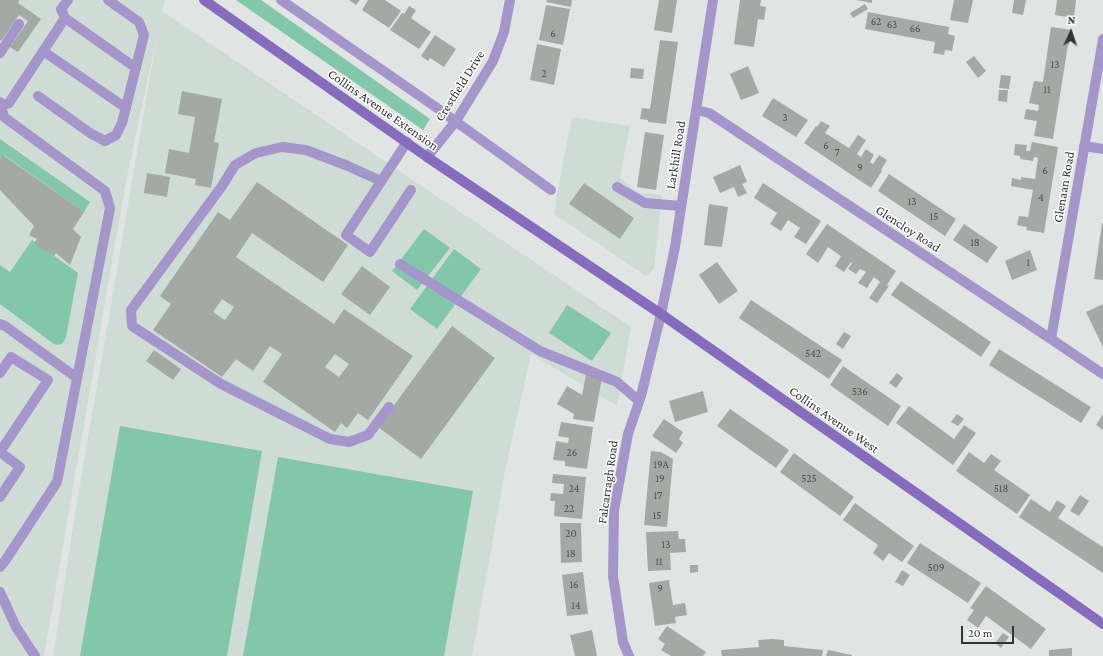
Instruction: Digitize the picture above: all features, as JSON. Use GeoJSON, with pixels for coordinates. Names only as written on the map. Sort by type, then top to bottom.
{"type":"FeatureCollection","features":[{"type":"Feature","properties":{"kind":"main road","name":"Collins Avenue Extension"},"geometry":{"type":"LineString","coordinates":[[204,0],[427,157],[550,238]]}},
{"type":"Feature","properties":{"kind":"main road","name":"Collins Avenue West"},"geometry":{"type":"LineString","coordinates":[[550,238],[661,314],[1103,624]]}},
{"type":"Feature","properties":{"kind":"street"},"geometry":{"type":"LineString","coordinates":[[68,0],[61,10],[65,18],[136,68]]}},
{"type":"Feature","properties":{"kind":"street"},"geometry":{"type":"LineString","coordinates":[[38,96],[90,133],[105,141],[116,135],[122,123],[144,35],[139,22],[108,0]]}},
{"type":"Feature","properties":{"kind":"street"},"geometry":{"type":"LineString","coordinates":[[281,0],[456,121],[551,190]]}},
{"type":"Feature","properties":{"kind":"street","name":"Crestfield Drive"},"geometry":{"type":"LineString","coordinates":[[427,157],[456,121],[493,61],[504,32],[510,0]]}},
{"type":"Feature","properties":{"kind":"street","name":"Larkhill Road"},"geometry":{"type":"LineString","coordinates":[[661,314],[675,247],[714,0]]}},
{"type":"Feature","properties":{"kind":"street"},"geometry":{"type":"LineString","coordinates":[[0,567],[57,482],[110,208],[105,191],[4,117],[0,104],[9,103],[65,18]]}},
{"type":"Feature","properties":{"kind":"street"},"geometry":{"type":"LineString","coordinates":[[0,52],[19,24]]}},
{"type":"Feature","properties":{"kind":"street","name":"Glenaan Road"},"geometry":{"type":"LineString","coordinates":[[1051,338],[1103,39]]}},
{"type":"Feature","properties":{"kind":"street"},"geometry":{"type":"LineString","coordinates":[[43,51],[126,108]]}},
{"type":"Feature","properties":{"kind":"street","name":"Glencloy Road"},"geometry":{"type":"LineString","coordinates":[[696,110],[709,114],[1051,338],[1103,374]]}},
{"type":"Feature","properties":{"kind":"street"},"geometry":{"type":"LineString","coordinates":[[407,142],[346,235],[370,252],[411,190]]}},
{"type":"Feature","properties":{"kind":"street"},"geometry":{"type":"LineString","coordinates":[[1084,146],[1103,149]]}},
{"type":"Feature","properties":{"kind":"street"},"geometry":{"type":"LineString","coordinates":[[381,181],[348,166],[306,150],[282,147],[256,153],[235,165],[222,186],[130,310],[132,326],[221,384],[330,439],[349,442],[368,435],[389,406]]}},
{"type":"Feature","properties":{"kind":"street"},"geometry":{"type":"LineString","coordinates":[[617,187],[645,202],[681,206]]}},
{"type":"Feature","properties":{"kind":"street"},"geometry":{"type":"LineString","coordinates":[[400,264],[540,351],[617,382],[639,400]]}},
{"type":"Feature","properties":{"kind":"street","name":"Falcarragh Road"},"geometry":{"type":"LineString","coordinates":[[628,656],[623,642],[613,576],[614,510],[628,434],[639,400],[661,314]]}},
{"type":"Feature","properties":{"kind":"street"},"geometry":{"type":"LineString","coordinates":[[0,324],[5,326],[77,378]]}},
{"type":"Feature","properties":{"kind":"street"},"geometry":{"type":"LineString","coordinates":[[0,373],[11,357],[48,380],[0,452],[20,467],[0,497]]}},
{"type":"Feature","properties":{"kind":"street"},"geometry":{"type":"LineString","coordinates":[[0,592],[16,627],[35,656]]}},
{"type":"Feature","properties":{"kind":"shaded area"},"geometry":{"type":"Polygon","coordinates":[[[0,0],[165,0],[162,11],[631,327],[617,406],[531,354],[506,466],[472,656],[53,656],[77,502],[157,36],[126,181],[44,656],[0,656],[0,0]]]}},
{"type":"Feature","properties":{"kind":"shaded area"},"geometry":{"type":"Polygon","coordinates":[[[572,117],[630,126],[620,178],[640,193],[662,195],[654,269],[646,276],[554,214],[572,117]]]}},
{"type":"Feature","properties":{"kind":"green space"},"geometry":{"type":"Polygon","coordinates":[[[236,0],[261,0],[430,119],[423,130],[236,0]]]}},
{"type":"Feature","properties":{"kind":"green space"},"geometry":{"type":"Polygon","coordinates":[[[0,139],[90,202],[84,212],[4,155],[0,160],[0,139]]]}},
{"type":"Feature","properties":{"kind":"green space"},"geometry":{"type":"Polygon","coordinates":[[[424,229],[450,248],[417,290],[392,271],[424,229]]]}},
{"type":"Feature","properties":{"kind":"green space"},"geometry":{"type":"Polygon","coordinates":[[[32,240],[78,273],[66,337],[63,343],[58,345],[54,344],[0,304],[0,265],[10,272],[32,240]]]}},
{"type":"Feature","properties":{"kind":"green space"},"geometry":{"type":"Polygon","coordinates":[[[454,249],[481,269],[437,329],[410,309],[454,249]]]}},
{"type":"Feature","properties":{"kind":"green space"},"geometry":{"type":"Polygon","coordinates":[[[567,305],[611,333],[592,361],[549,333],[567,305]]]}},
{"type":"Feature","properties":{"kind":"green space"},"geometry":{"type":"Polygon","coordinates":[[[120,426],[262,451],[227,656],[80,656],[120,426]]]}},
{"type":"Feature","properties":{"kind":"green space"},"geometry":{"type":"Polygon","coordinates":[[[278,457],[473,491],[444,656],[243,656],[278,457]]]}},
{"type":"Feature","properties":{"kind":"building"},"geometry":{"type":"Polygon","coordinates":[[[0,0],[19,0],[18,3],[41,19],[18,52],[10,47],[28,21],[19,15],[1,41],[0,0]]]}},
{"type":"Feature","properties":{"kind":"building"},"geometry":{"type":"Polygon","coordinates":[[[349,0],[360,0],[356,5],[349,0]]]}},
{"type":"Feature","properties":{"kind":"building"},"geometry":{"type":"Polygon","coordinates":[[[368,0],[385,0],[401,11],[389,28],[362,10],[368,0]]]}},
{"type":"Feature","properties":{"kind":"building"},"geometry":{"type":"Polygon","coordinates":[[[547,0],[572,0],[571,7],[546,2],[547,0]]]}},
{"type":"Feature","properties":{"kind":"building"},"geometry":{"type":"Polygon","coordinates":[[[659,0],[677,0],[672,33],[654,30],[659,0]]]}},
{"type":"Feature","properties":{"kind":"building"},"geometry":{"type":"Polygon","coordinates":[[[740,0],[761,0],[760,6],[766,7],[764,20],[758,19],[754,47],[734,44],[740,0]]]}},
{"type":"Feature","properties":{"kind":"building"},"geometry":{"type":"Polygon","coordinates":[[[856,0],[872,0],[872,3],[856,0]]]}},
{"type":"Feature","properties":{"kind":"building"},"geometry":{"type":"Polygon","coordinates":[[[954,0],[973,0],[968,23],[950,20],[954,0]]]}},
{"type":"Feature","properties":{"kind":"building"},"geometry":{"type":"Polygon","coordinates":[[[1014,0],[1026,0],[1023,15],[1012,13],[1014,0]]]}},
{"type":"Feature","properties":{"kind":"building"},"geometry":{"type":"Polygon","coordinates":[[[1057,0],[1076,0],[1074,18],[1055,15],[1057,0]]]}},
{"type":"Feature","properties":{"kind":"building"},"geometry":{"type":"Polygon","coordinates":[[[865,4],[868,9],[853,18],[850,13],[865,4]]]}},
{"type":"Feature","properties":{"kind":"building"},"geometry":{"type":"Polygon","coordinates":[[[546,5],[570,9],[563,45],[539,40],[546,5]]]}},
{"type":"Feature","properties":{"kind":"building"},"geometry":{"type":"Polygon","coordinates":[[[409,6],[416,10],[411,18],[431,32],[419,49],[390,30],[409,6]]]}},
{"type":"Feature","properties":{"kind":"building"},"geometry":{"type":"Polygon","coordinates":[[[868,12],[949,27],[948,34],[955,36],[952,51],[945,50],[944,55],[933,53],[935,42],[865,29],[868,12]]]}},
{"type":"Feature","properties":{"kind":"building"},"geometry":{"type":"Polygon","coordinates":[[[1051,27],[1072,30],[1068,45],[1053,139],[1034,136],[1037,121],[1024,119],[1026,109],[1038,111],[1039,105],[1029,103],[1034,81],[1043,82],[1051,27]]]}},
{"type":"Feature","properties":{"kind":"building"},"geometry":{"type":"Polygon","coordinates":[[[435,35],[456,49],[444,67],[430,58],[428,61],[421,56],[435,35]]]}},
{"type":"Feature","properties":{"kind":"building"},"geometry":{"type":"Polygon","coordinates":[[[660,40],[678,42],[666,124],[648,122],[648,120],[640,119],[642,108],[650,109],[660,40]]]}},
{"type":"Feature","properties":{"kind":"building"},"geometry":{"type":"Polygon","coordinates":[[[537,44],[561,49],[554,85],[530,80],[537,44]]]}},
{"type":"Feature","properties":{"kind":"building"},"geometry":{"type":"Polygon","coordinates":[[[974,56],[986,71],[978,78],[966,62],[974,56]]]}},
{"type":"Feature","properties":{"kind":"building"},"geometry":{"type":"Polygon","coordinates":[[[748,66],[759,93],[741,100],[730,74],[748,66]]]}},
{"type":"Feature","properties":{"kind":"building"},"geometry":{"type":"Polygon","coordinates":[[[631,68],[644,69],[643,79],[630,78],[631,68]]]}},
{"type":"Feature","properties":{"kind":"building"},"geometry":{"type":"Polygon","coordinates":[[[1001,75],[1011,76],[1009,89],[999,88],[1001,75]]]}},
{"type":"Feature","properties":{"kind":"building"},"geometry":{"type":"Polygon","coordinates":[[[999,90],[1008,90],[1007,102],[998,101],[999,90]]]}},
{"type":"Feature","properties":{"kind":"building"},"geometry":{"type":"Polygon","coordinates":[[[182,91],[222,99],[214,142],[219,143],[211,188],[195,185],[196,179],[165,173],[169,149],[189,153],[195,117],[178,114],[182,91]]]}},
{"type":"Feature","properties":{"kind":"building"},"geometry":{"type":"Polygon","coordinates":[[[773,98],[808,120],[796,137],[762,116],[773,98]]]}},
{"type":"Feature","properties":{"kind":"building"},"geometry":{"type":"Polygon","coordinates":[[[821,121],[830,126],[825,133],[849,148],[858,135],[866,140],[857,154],[861,157],[866,149],[874,155],[870,162],[873,164],[879,155],[887,160],[871,188],[804,143],[821,121]]]}},
{"type":"Feature","properties":{"kind":"building"},"geometry":{"type":"Polygon","coordinates":[[[645,132],[664,135],[656,190],[637,187],[645,132]]]}},
{"type":"Feature","properties":{"kind":"building"},"geometry":{"type":"Polygon","coordinates":[[[1032,142],[1058,147],[1044,233],[1026,230],[1027,227],[1017,225],[1019,216],[1028,217],[1033,190],[1011,186],[1012,178],[1021,180],[1021,177],[1035,179],[1038,158],[1034,157],[1033,161],[1020,159],[1020,156],[1014,155],[1015,144],[1027,145],[1026,151],[1030,151],[1032,142]]]}},
{"type":"Feature","properties":{"kind":"building"},"geometry":{"type":"Polygon","coordinates":[[[3,155],[84,212],[73,229],[81,237],[70,265],[56,253],[54,256],[34,243],[37,239],[29,235],[34,226],[0,190],[0,160],[3,155]]]}},
{"type":"Feature","properties":{"kind":"building"},"geometry":{"type":"Polygon","coordinates":[[[740,165],[747,182],[742,184],[747,193],[738,197],[734,187],[720,193],[713,177],[740,165]]]}},
{"type":"Feature","properties":{"kind":"building"},"geometry":{"type":"Polygon","coordinates":[[[147,173],[170,177],[167,197],[144,193],[147,173]]]}},
{"type":"Feature","properties":{"kind":"building"},"geometry":{"type":"Polygon","coordinates":[[[889,174],[956,219],[945,236],[878,191],[889,174]]]}},
{"type":"Feature","properties":{"kind":"building"},"geometry":{"type":"Polygon","coordinates":[[[257,182],[348,245],[323,282],[252,233],[236,257],[334,324],[344,309],[413,356],[368,420],[358,413],[347,428],[341,423],[335,432],[263,382],[282,354],[270,346],[253,371],[236,359],[222,377],[153,330],[171,304],[160,296],[218,212],[230,220],[257,182]],[[222,299],[213,312],[225,320],[234,307],[222,299]],[[335,354],[325,367],[339,377],[349,364],[335,354]]]}},
{"type":"Feature","properties":{"kind":"building"},"geometry":{"type":"Polygon","coordinates":[[[584,183],[634,218],[620,239],[569,204],[584,183]]]}},
{"type":"Feature","properties":{"kind":"building"},"geometry":{"type":"Polygon","coordinates":[[[763,183],[821,221],[806,244],[794,237],[800,228],[788,220],[781,231],[770,224],[777,213],[754,198],[763,183]]]}},
{"type":"Feature","properties":{"kind":"building"},"geometry":{"type":"Polygon","coordinates":[[[709,204],[728,207],[722,247],[704,245],[709,204]]]}},
{"type":"Feature","properties":{"kind":"building"},"geometry":{"type":"Polygon","coordinates":[[[1103,223],[1103,280],[1094,279],[1103,223]]]}},
{"type":"Feature","properties":{"kind":"building"},"geometry":{"type":"Polygon","coordinates":[[[827,224],[896,271],[887,285],[889,286],[877,303],[869,298],[880,282],[874,277],[867,288],[858,283],[866,272],[860,269],[856,274],[848,269],[852,263],[851,262],[844,272],[835,266],[841,256],[828,247],[818,263],[806,254],[827,224]]]}},
{"type":"Feature","properties":{"kind":"building"},"geometry":{"type":"Polygon","coordinates":[[[964,224],[998,247],[987,263],[953,240],[964,224]]]}},
{"type":"Feature","properties":{"kind":"building"},"geometry":{"type":"Polygon","coordinates":[[[1030,250],[1037,270],[1012,280],[1005,261],[1030,250]]]}},
{"type":"Feature","properties":{"kind":"building"},"geometry":{"type":"Polygon","coordinates":[[[717,262],[738,291],[719,304],[699,275],[717,262]]]}},
{"type":"Feature","properties":{"kind":"building"},"geometry":{"type":"Polygon","coordinates":[[[362,266],[390,287],[370,315],[341,294],[362,266]]]}},
{"type":"Feature","properties":{"kind":"building"},"geometry":{"type":"Polygon","coordinates":[[[901,281],[991,342],[981,357],[891,295],[901,281]]]}},
{"type":"Feature","properties":{"kind":"building"},"geometry":{"type":"Polygon","coordinates":[[[751,300],[842,360],[829,379],[739,318],[751,300]]]}},
{"type":"Feature","properties":{"kind":"building"},"geometry":{"type":"Polygon","coordinates":[[[1103,304],[1103,347],[1086,312],[1103,304]]]}},
{"type":"Feature","properties":{"kind":"building"},"geometry":{"type":"Polygon","coordinates":[[[452,326],[495,358],[421,459],[378,427],[452,326]]]}},
{"type":"Feature","properties":{"kind":"building"},"geometry":{"type":"Polygon","coordinates":[[[844,332],[851,336],[843,349],[836,344],[844,332]]]}},
{"type":"Feature","properties":{"kind":"building"},"geometry":{"type":"Polygon","coordinates":[[[999,349],[1091,407],[1081,423],[989,365],[999,349]]]}},
{"type":"Feature","properties":{"kind":"building"},"geometry":{"type":"Polygon","coordinates":[[[154,350],[181,369],[173,380],[146,361],[154,350]]]}},
{"type":"Feature","properties":{"kind":"building"},"geometry":{"type":"Polygon","coordinates":[[[843,366],[901,406],[888,426],[830,385],[843,366]]]}},
{"type":"Feature","properties":{"kind":"building"},"geometry":{"type":"Polygon","coordinates":[[[897,373],[903,378],[896,388],[889,383],[897,373]]]}},
{"type":"Feature","properties":{"kind":"building"},"geometry":{"type":"Polygon","coordinates":[[[586,375],[602,378],[594,422],[573,419],[574,414],[557,404],[567,386],[582,395],[586,375]]]}},
{"type":"Feature","properties":{"kind":"building"},"geometry":{"type":"Polygon","coordinates":[[[703,391],[708,412],[675,422],[669,401],[703,391]]]}},
{"type":"Feature","properties":{"kind":"building"},"geometry":{"type":"Polygon","coordinates":[[[909,406],[954,439],[964,425],[976,433],[953,465],[896,423],[909,406]]]}},
{"type":"Feature","properties":{"kind":"building"},"geometry":{"type":"Polygon","coordinates":[[[730,409],[789,450],[776,468],[717,426],[730,409]]]}},
{"type":"Feature","properties":{"kind":"building"},"geometry":{"type":"Polygon","coordinates":[[[957,414],[964,419],[958,426],[951,422],[957,414]]]}},
{"type":"Feature","properties":{"kind":"building"},"geometry":{"type":"Polygon","coordinates":[[[1103,414],[1103,430],[1096,425],[1103,414]]]}},
{"type":"Feature","properties":{"kind":"building"},"geometry":{"type":"Polygon","coordinates":[[[664,419],[683,432],[679,439],[683,443],[676,453],[652,436],[664,419]]]}},
{"type":"Feature","properties":{"kind":"building"},"geometry":{"type":"Polygon","coordinates":[[[561,422],[593,427],[587,469],[565,466],[565,461],[553,460],[556,441],[568,443],[569,438],[558,436],[561,422]]]}},
{"type":"Feature","properties":{"kind":"building"},"geometry":{"type":"Polygon","coordinates":[[[651,451],[661,452],[673,459],[667,527],[644,525],[651,451]]]}},
{"type":"Feature","properties":{"kind":"building"},"geometry":{"type":"Polygon","coordinates":[[[969,452],[984,463],[991,454],[1001,461],[994,470],[1030,495],[1017,514],[956,471],[969,452]]]}},
{"type":"Feature","properties":{"kind":"building"},"geometry":{"type":"Polygon","coordinates":[[[794,453],[854,497],[840,516],[780,472],[794,453]]]}},
{"type":"Feature","properties":{"kind":"building"},"geometry":{"type":"Polygon","coordinates":[[[553,474],[586,477],[582,519],[554,516],[555,501],[550,501],[551,493],[563,494],[564,484],[552,483],[553,474]]]}},
{"type":"Feature","properties":{"kind":"building"},"geometry":{"type":"Polygon","coordinates":[[[1080,495],[1089,501],[1079,516],[1070,511],[1080,495]]]}},
{"type":"Feature","properties":{"kind":"building"},"geometry":{"type":"Polygon","coordinates":[[[1031,499],[1050,512],[1057,500],[1066,506],[1058,518],[1103,547],[1103,573],[1019,517],[1031,499]]]}},
{"type":"Feature","properties":{"kind":"building"},"geometry":{"type":"Polygon","coordinates":[[[855,503],[914,546],[902,562],[889,553],[883,561],[873,553],[878,545],[843,520],[855,503]]]}},
{"type":"Feature","properties":{"kind":"building"},"geometry":{"type":"Polygon","coordinates":[[[560,523],[581,523],[582,562],[561,563],[560,523]]]}},
{"type":"Feature","properties":{"kind":"building"},"geometry":{"type":"Polygon","coordinates":[[[678,531],[679,539],[685,539],[686,552],[670,553],[671,570],[648,571],[646,532],[678,531]]]}},
{"type":"Feature","properties":{"kind":"building"},"geometry":{"type":"Polygon","coordinates":[[[920,543],[981,583],[968,603],[907,563],[920,543]]]}},
{"type":"Feature","properties":{"kind":"building"},"geometry":{"type":"Polygon","coordinates":[[[690,565],[698,565],[698,572],[690,573],[690,565]]]}},
{"type":"Feature","properties":{"kind":"building"},"geometry":{"type":"Polygon","coordinates":[[[902,570],[910,575],[903,586],[895,582],[902,570]]]}},
{"type":"Feature","properties":{"kind":"building"},"geometry":{"type":"Polygon","coordinates":[[[583,572],[588,614],[567,616],[562,575],[583,572]]]}},
{"type":"Feature","properties":{"kind":"building"},"geometry":{"type":"Polygon","coordinates":[[[669,580],[673,605],[685,603],[687,615],[675,617],[676,623],[655,626],[649,583],[669,580]]]}},
{"type":"Feature","properties":{"kind":"building"},"geometry":{"type":"Polygon","coordinates":[[[986,586],[1046,629],[1031,649],[986,616],[978,628],[967,620],[974,610],[970,608],[986,586]]]}},
{"type":"Feature","properties":{"kind":"building"},"geometry":{"type":"Polygon","coordinates":[[[667,626],[706,652],[703,656],[671,656],[661,650],[665,644],[658,639],[667,626]]]}},
{"type":"Feature","properties":{"kind":"building"},"geometry":{"type":"Polygon","coordinates":[[[592,630],[597,656],[575,656],[570,635],[592,630]]]}},
{"type":"Feature","properties":{"kind":"building"},"geometry":{"type":"Polygon","coordinates":[[[1003,633],[1009,637],[1001,648],[995,643],[1003,633]]]}},
{"type":"Feature","properties":{"kind":"building"},"geometry":{"type":"Polygon","coordinates":[[[758,640],[784,640],[784,646],[823,650],[822,656],[722,656],[721,650],[759,647],[758,640]]]}},
{"type":"Feature","properties":{"kind":"building"},"geometry":{"type":"Polygon","coordinates":[[[1072,648],[1072,656],[1049,656],[1049,650],[1072,648]]]}},
{"type":"Feature","properties":{"kind":"building"},"geometry":{"type":"Polygon","coordinates":[[[828,650],[852,655],[852,656],[826,656],[828,650]]]}}]}
